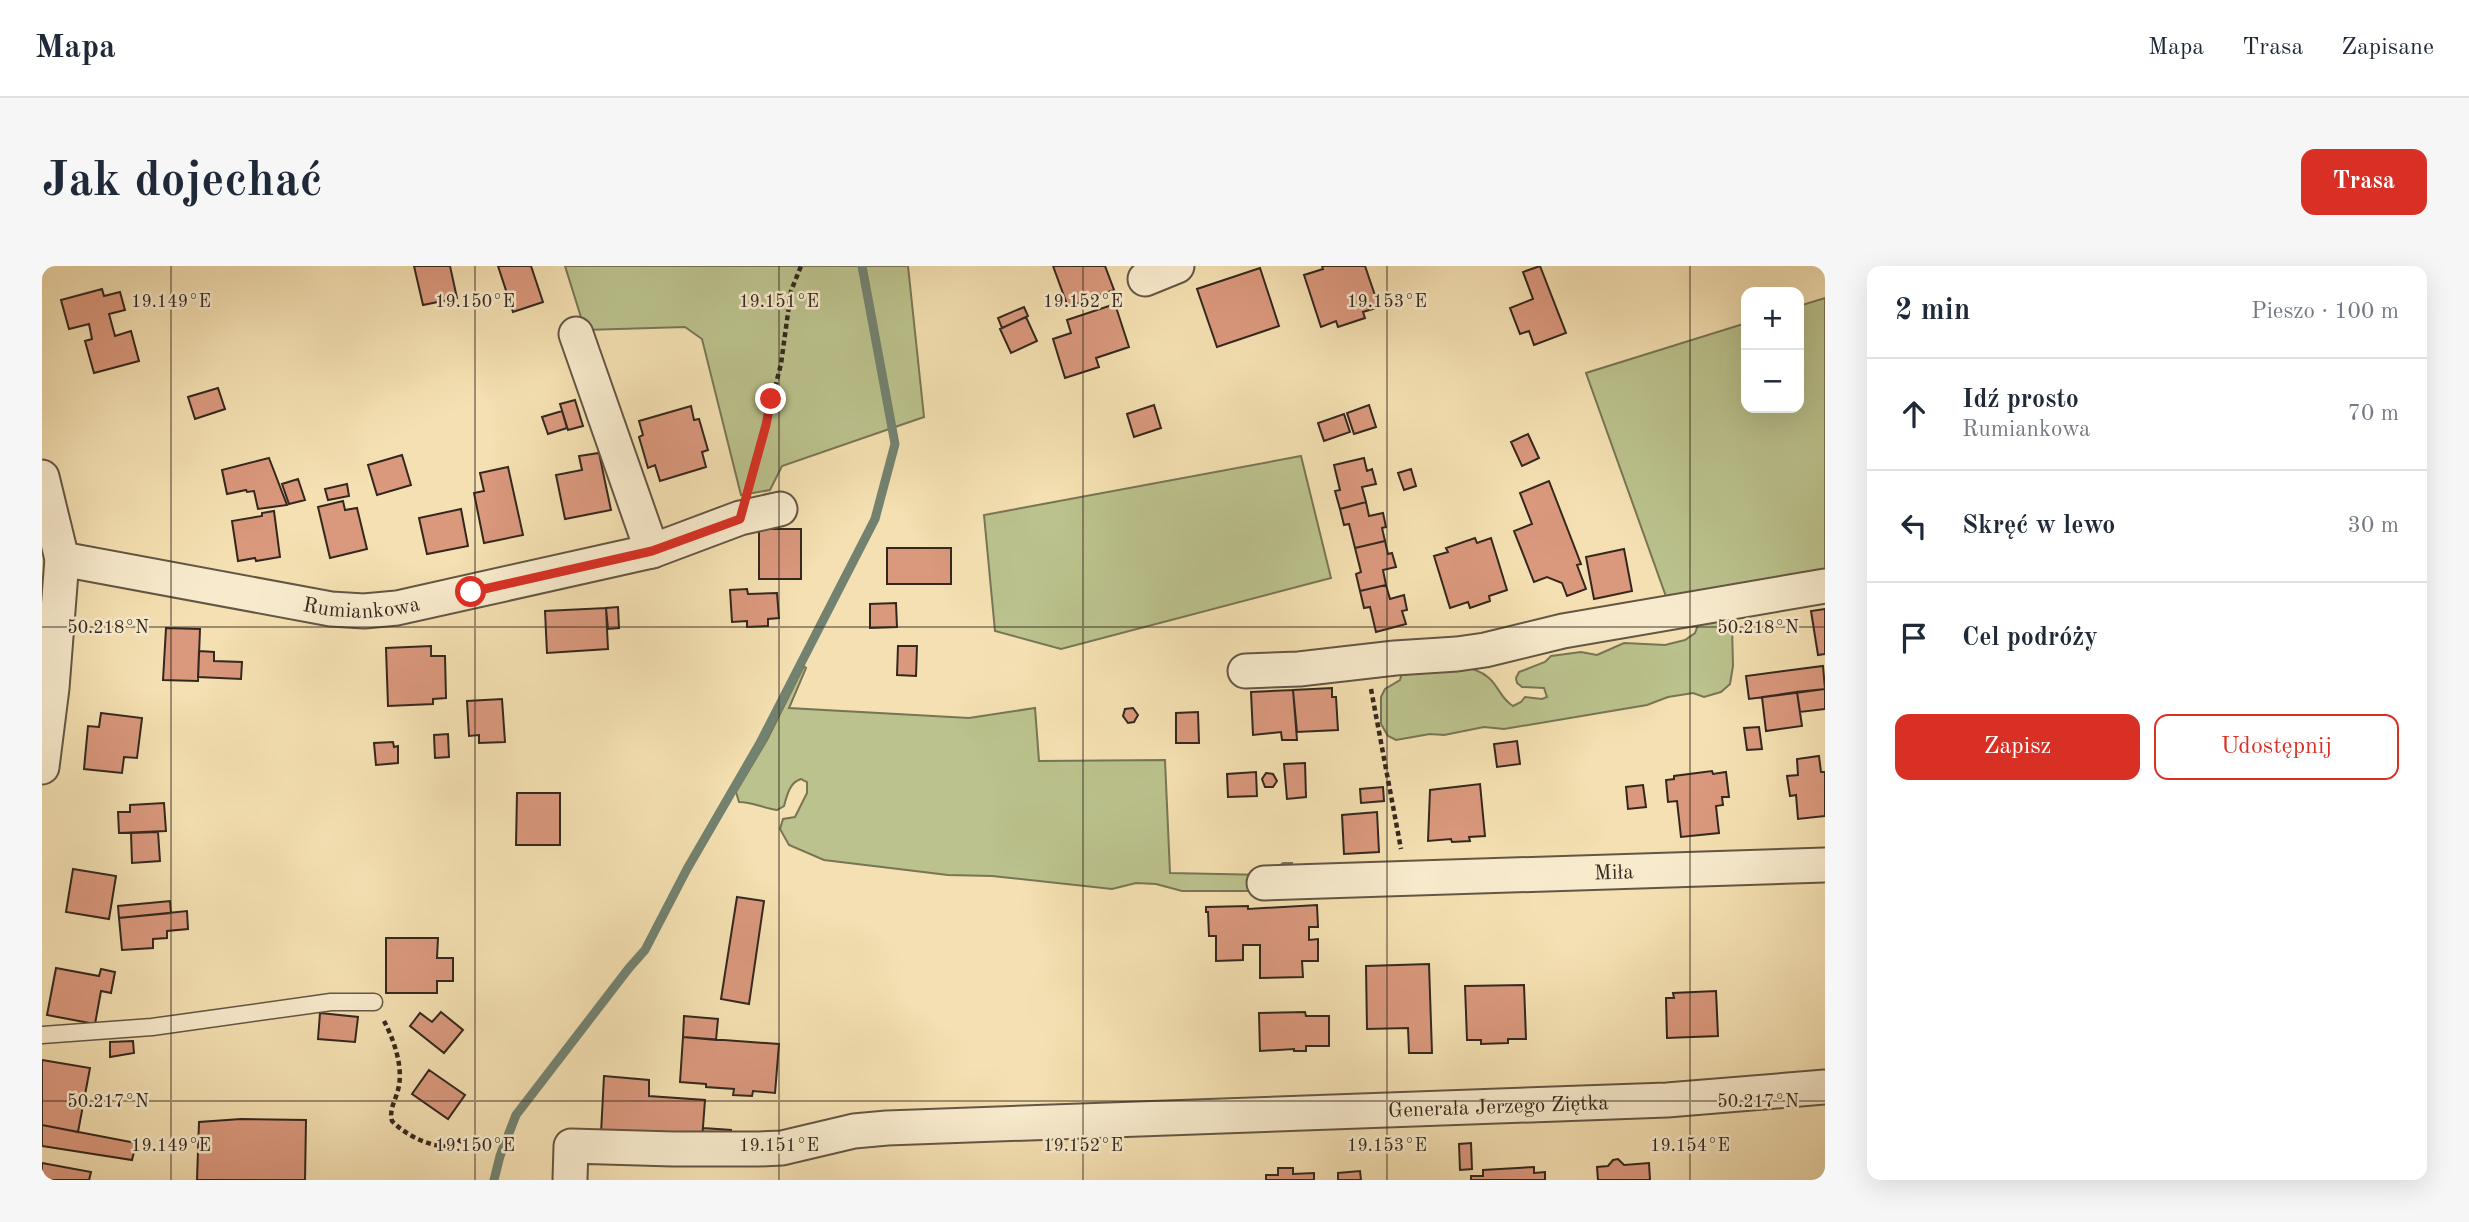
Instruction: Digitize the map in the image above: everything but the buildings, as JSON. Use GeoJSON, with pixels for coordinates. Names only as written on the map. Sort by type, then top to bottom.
{"type":"FeatureCollection","features":[{"type":"Feature","properties":{"kind":"street"},"geometry":{"type":"LineString","coordinates":[[1145,279],[1177,266]]}},
{"type":"Feature","properties":{"kind":"street"},"geometry":{"type":"LineString","coordinates":[[576,334],[652,551]]}},
{"type":"Feature","properties":{"kind":"street"},"geometry":{"type":"LineString","coordinates":[[42,477],[62,559],[52,688],[42,765]]}},
{"type":"Feature","properties":{"kind":"street","name":"Rumiankowa"},"geometry":{"type":"LineString","coordinates":[[62,559],[331,609],[364,611],[397,608],[652,551],[740,519],[780,509]]}},
{"type":"Feature","properties":{"kind":"street"},"geometry":{"type":"LineString","coordinates":[[1245,671],[1299,669],[1368,673],[1430,657],[1485,650],[1563,631],[1825,586]]}},
{"type":"Feature","properties":{"kind":"street","name":"Miła"},"geometry":{"type":"LineString","coordinates":[[1264,883],[1825,865]]}},
{"type":"Feature","properties":{"kind":"street","name":"Generała Jerzego Ziętka"},"geometry":{"type":"LineString","coordinates":[[570,1180],[571,1146],[759,1149],[782,1147],[854,1131],[887,1128],[1667,1100],[1825,1087]]}},
{"type":"Feature","properties":{"kind":"lane"},"geometry":{"type":"LineString","coordinates":[[42,1035],[152,1027],[331,1002],[374,1002]]}},
{"type":"Feature","properties":{"kind":"path"},"geometry":{"type":"LineString","coordinates":[[740,519],[781,364],[788,304],[801,266]]}},
{"type":"Feature","properties":{"kind":"path"},"geometry":{"type":"LineString","coordinates":[[1368,673],[1405,879]]}},
{"type":"Feature","properties":{"kind":"path"},"geometry":{"type":"LineString","coordinates":[[374,1002],[397,1052],[399,1087],[391,1109],[392,1122],[411,1136],[446,1146],[458,1144],[461,1139]]}},
{"type":"Feature","properties":{"kind":"green space"},"geometry":{"type":"Polygon","coordinates":[[[565,266],[908,266],[924,417],[782,466],[770,490],[741,495],[702,339],[685,327],[585,330],[565,266]]]}},
{"type":"Feature","properties":{"kind":"green space"},"geometry":{"type":"Polygon","coordinates":[[[1825,298],[1825,571],[1668,602],[1586,373],[1741,325],[1741,413],[1804,413],[1804,304],[1825,298]]]}},
{"type":"Feature","properties":{"kind":"green space"},"geometry":{"type":"Polygon","coordinates":[[[1301,456],[1331,578],[1061,649],[995,631],[984,515],[1301,456]]]}},
{"type":"Feature","properties":{"kind":"green space"},"geometry":{"type":"Polygon","coordinates":[[[1725,617],[1732,624],[1733,666],[1730,684],[1721,692],[1704,697],[1693,693],[1668,697],[1647,705],[1504,729],[1484,727],[1396,740],[1388,736],[1381,724],[1381,697],[1385,689],[1400,680],[1403,669],[1448,666],[1470,668],[1489,678],[1513,706],[1525,697],[1547,697],[1544,688],[1522,687],[1516,678],[1519,672],[1545,662],[1551,656],[1581,652],[1597,655],[1624,643],[1665,645],[1685,640],[1695,633],[1698,625],[1725,617]]]}},
{"type":"Feature","properties":{"kind":"green space"},"geometry":{"type":"Polygon","coordinates":[[[804,666],[806,668],[789,708],[969,718],[1035,708],[1039,761],[1165,760],[1170,873],[1269,875],[1283,863],[1292,863],[1292,867],[1255,891],[1182,891],[1156,884],[1136,883],[1112,889],[992,876],[948,875],[824,860],[789,845],[780,829],[783,819],[795,817],[807,793],[807,782],[801,779],[794,783],[784,806],[777,810],[739,802],[736,792],[767,740],[804,666]]]}},
{"type":"Feature","properties":{"kind":"waterway"},"geometry":{"type":"LineString","coordinates":[[494,1180],[516,1115],[645,950],[687,869],[760,743],[875,519],[895,444],[862,266]]}},
{"type":"Feature","properties":{"kind":"route"},"geometry":{"type":"LineString","coordinates":[[471,592],[652,551],[740,519],[771,399]]}}]}
